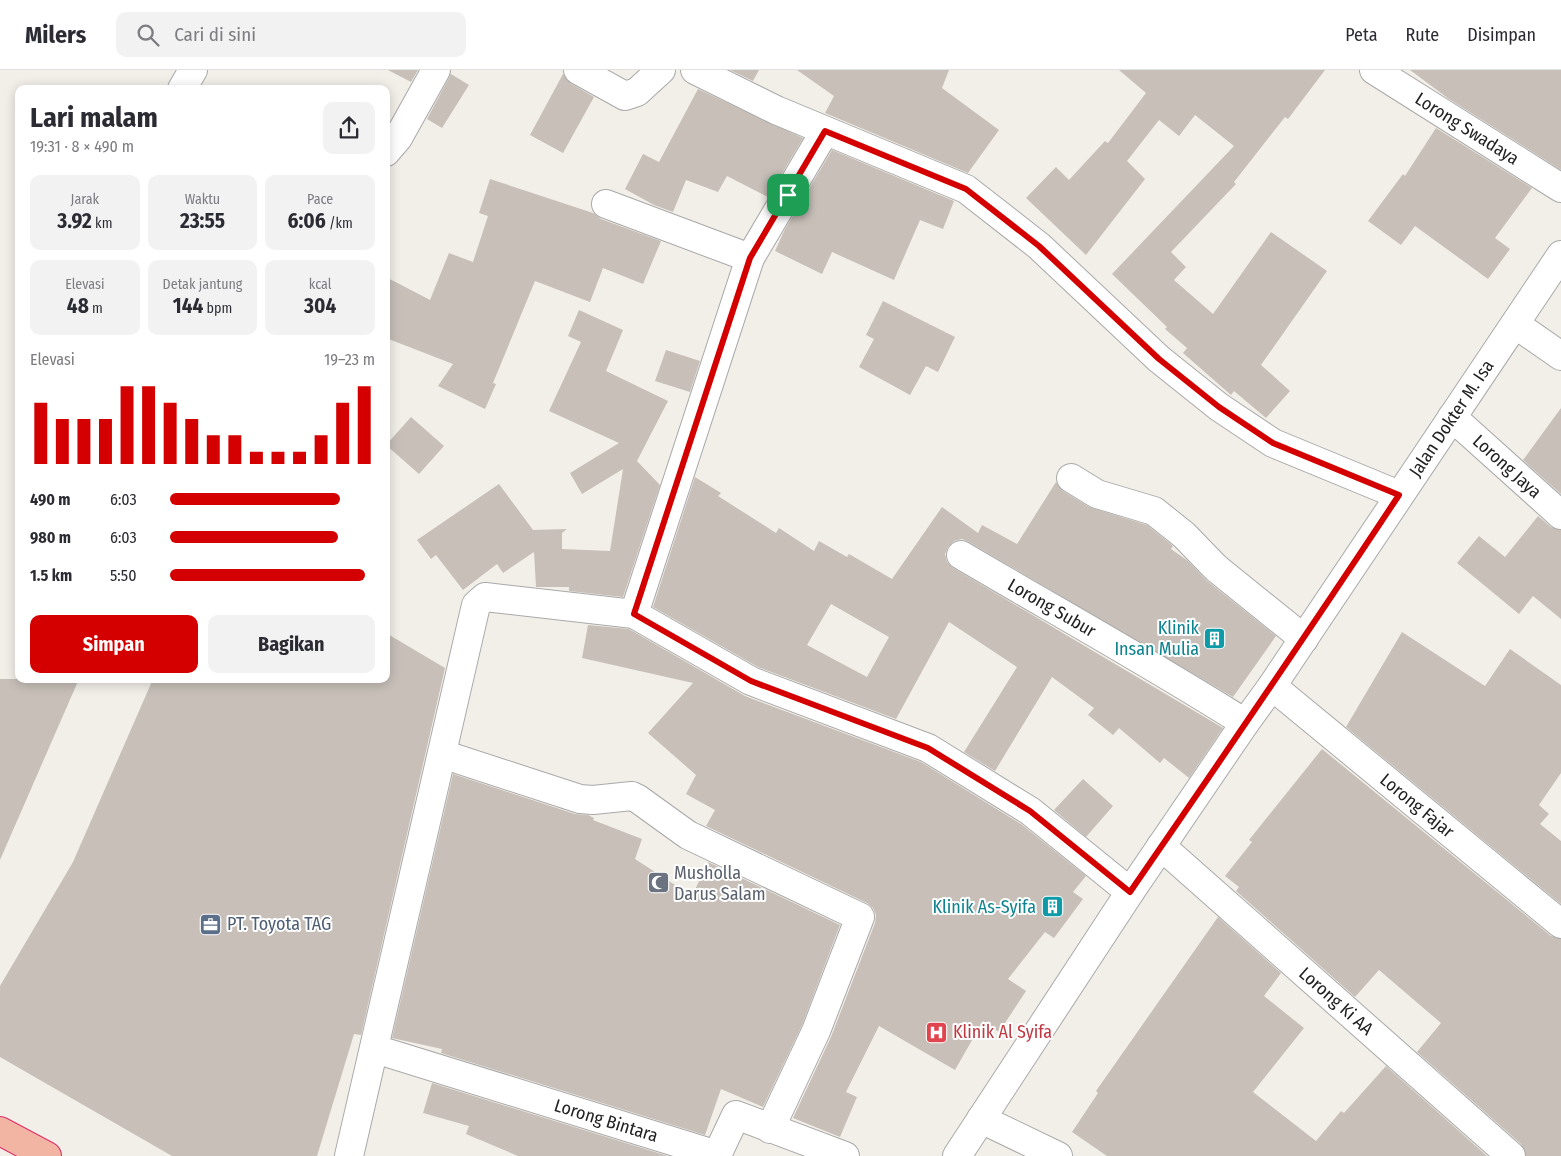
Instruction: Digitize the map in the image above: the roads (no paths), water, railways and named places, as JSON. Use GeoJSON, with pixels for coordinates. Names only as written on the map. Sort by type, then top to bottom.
{"type":"FeatureCollection","features":[{"type":"Feature","properties":{"kind":"highway"},"geometry":{"type":"LineString","coordinates":[[0,1131],[47,1156]]}},
{"type":"Feature","properties":{"kind":"street"},"geometry":{"type":"LineString","coordinates":[[184,85],[193,70]]}},
{"type":"Feature","properties":{"kind":"street"},"geometry":{"type":"LineString","coordinates":[[390,147],[398,138],[436,70]]}},
{"type":"Feature","properties":{"kind":"street"},"geometry":{"type":"LineString","coordinates":[[578,70],[625,96],[637,92],[661,70]]}},
{"type":"Feature","properties":{"kind":"street"},"geometry":{"type":"LineString","coordinates":[[695,70],[776,110],[966,189],[1039,246],[1159,359],[1219,407],[1273,443],[1399,495]]}},
{"type":"Feature","properties":{"kind":"street","name":"Lorong Swadaya"},"geometry":{"type":"LineString","coordinates":[[1374,70],[1561,188]]}},
{"type":"Feature","properties":{"kind":"street"},"geometry":{"type":"LineString","coordinates":[[634,614],[750,258],[825,131]]}},
{"type":"Feature","properties":{"kind":"street"},"geometry":{"type":"LineString","coordinates":[[606,204],[750,258]]}},
{"type":"Feature","properties":{"kind":"street","name":"Jalan Dokter M. Isa"},"geometry":{"type":"LineString","coordinates":[[957,1156],[1130,892],[1244,723],[1304,639],[1515,324],[1558,265]]}},
{"type":"Feature","properties":{"kind":"street"},"geometry":{"type":"LineString","coordinates":[[1515,324],[1561,356]]}},
{"type":"Feature","properties":{"kind":"street","name":"Lorong Jaya"},"geometry":{"type":"LineString","coordinates":[[1452,417],[1561,515]]}},
{"type":"Feature","properties":{"kind":"street"},"geometry":{"type":"LineString","coordinates":[[1071,478],[1097,494],[1154,511],[1184,535],[1216,568],[1304,639]]}},
{"type":"Feature","properties":{"kind":"street","name":"Lorong Subur"},"geometry":{"type":"LineString","coordinates":[[961,555],[1124,651],[1155,666],[1244,723]]}},
{"type":"Feature","properties":{"kind":"street"},"geometry":{"type":"LineString","coordinates":[[350,1156],[476,605],[486,597],[634,614],[751,681],[928,748],[1030,811],[1130,892]]}},
{"type":"Feature","properties":{"kind":"street","name":"Lorong Fajar"},"geometry":{"type":"LineString","coordinates":[[1272,686],[1561,924]]}},
{"type":"Feature","properties":{"kind":"street"},"geometry":{"type":"LineString","coordinates":[[442,754],[580,799],[593,800],[632,796],[651,806],[688,835],[860,917],[816,1031],[770,1129]]}},
{"type":"Feature","properties":{"kind":"street","name":"Lorong Ki AA"},"geometry":{"type":"LineString","coordinates":[[1162,846],[1510,1156]]}},
{"type":"Feature","properties":{"kind":"street","name":"Lorong Bintara"},"geometry":{"type":"LineString","coordinates":[[374,1048],[711,1153],[719,1151],[736,1116],[846,1156]]}},
{"type":"Feature","properties":{"kind":"street"},"geometry":{"type":"LineString","coordinates":[[980,1119],[1058,1156]]}},
{"type":"Feature","properties":{"kind":"place","name":"Klinik Insan Mulia"},"geometry":{"type":"Point","coordinates":[1215,638]}},
{"type":"Feature","properties":{"kind":"place","name":"Musholla Darus Salam"},"geometry":{"type":"Point","coordinates":[658,883]}},
{"type":"Feature","properties":{"kind":"place","name":"Klinik As-Syifa"},"geometry":{"type":"Point","coordinates":[1052,907]}},
{"type":"Feature","properties":{"kind":"place","name":"PT. Toyota TAG"},"geometry":{"type":"Point","coordinates":[211,924]}},
{"type":"Feature","properties":{"kind":"place","name":"Klinik Al Syifa"},"geometry":{"type":"Point","coordinates":[937,1032]}}]}
